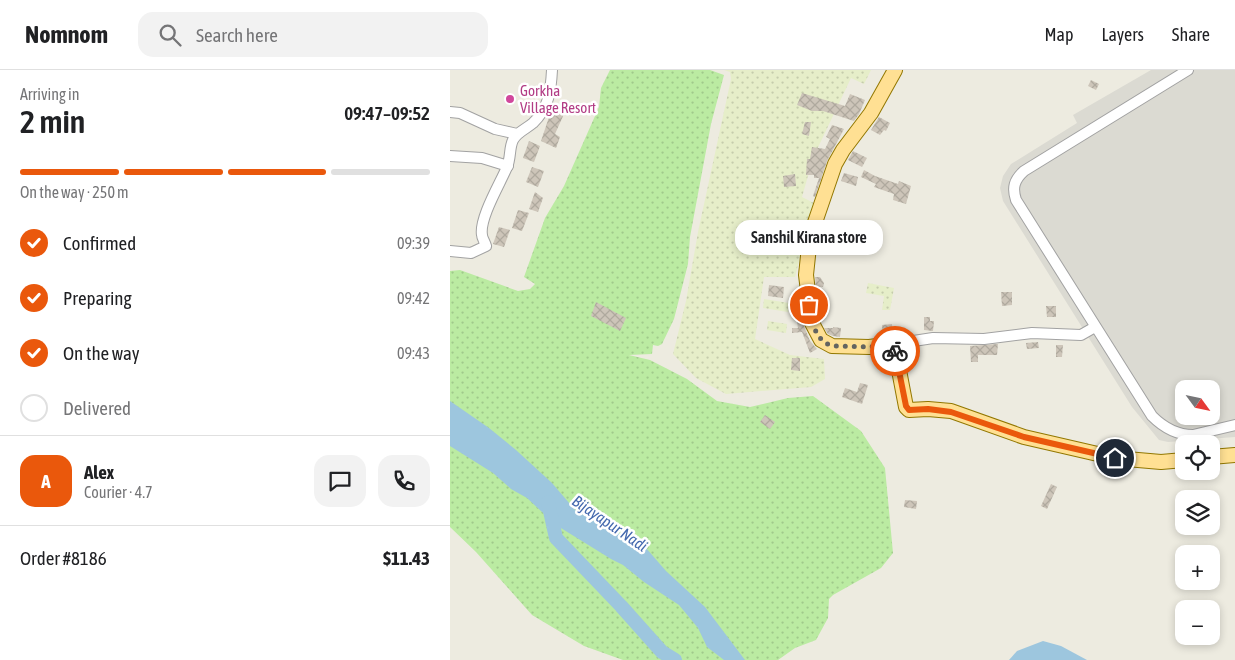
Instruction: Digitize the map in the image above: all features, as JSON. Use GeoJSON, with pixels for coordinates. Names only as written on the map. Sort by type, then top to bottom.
{"type":"FeatureCollection","features":[{"type":"Feature","properties":{"kind":"main road"},"geometry":{"type":"LineString","coordinates":[[895,70],[888,86],[871,113],[843,150],[835,164],[810,237],[806,276],[812,323],[821,340],[832,346],[869,347],[894,344],[906,406],[909,410],[928,409],[951,412],[1024,437],[1115,458],[1161,462],[1175,461]]}},
{"type":"Feature","properties":{"kind":"main road"},"geometry":{"type":"LineString","coordinates":[[1220,456],[1235,455]]}},
{"type":"Feature","properties":{"kind":"street"},"geometry":{"type":"LineString","coordinates":[[450,251],[471,253],[486,246],[481,234],[485,217],[497,186],[508,166],[512,141],[545,108],[551,89],[552,70]]}},
{"type":"Feature","properties":{"kind":"street"},"geometry":{"type":"LineString","coordinates":[[1188,70],[1024,171],[1014,182],[1013,191],[1016,200],[1152,416],[1168,428],[1187,435],[1235,425]]}},
{"type":"Feature","properties":{"kind":"street"},"geometry":{"type":"LineString","coordinates":[[450,112],[460,113],[495,129],[517,134]]}},
{"type":"Feature","properties":{"kind":"street"},"geometry":{"type":"LineString","coordinates":[[450,156],[482,158],[508,166]]}},
{"type":"Feature","properties":{"kind":"street"},"geometry":{"type":"LineString","coordinates":[[894,344],[933,338],[984,339],[1032,334],[1081,335],[1095,327]]}},
{"type":"Feature","properties":{"kind":"shaded area"},"geometry":{"type":"Polygon","coordinates":[[[1151,70],[1235,70],[1235,437],[1220,438],[1220,435],[1175,435],[1175,441],[1159,440],[1132,407],[1003,201],[1000,188],[1003,176],[1011,164],[1077,123],[1073,115],[1151,70]]]}},
{"type":"Feature","properties":{"kind":"green space"},"geometry":{"type":"Polygon","coordinates":[[[610,70],[710,70],[724,75],[711,124],[690,237],[688,264],[674,319],[662,344],[658,346],[653,345],[652,354],[629,355],[650,360],[687,379],[717,401],[750,407],[788,398],[813,396],[861,431],[885,468],[893,553],[881,568],[829,599],[828,618],[816,640],[795,648],[778,660],[623,660],[584,646],[532,615],[476,552],[450,527],[450,271],[460,270],[518,291],[530,289],[535,284],[524,277],[545,218],[564,186],[599,107],[601,88],[610,70]]]}},
{"type":"Feature","properties":{"kind":"green space"},"geometry":{"type":"Polygon","coordinates":[[[724,70],[871,70],[864,84],[851,78],[813,158],[802,197],[814,203],[795,277],[764,277],[755,339],[790,355],[824,359],[825,379],[811,387],[726,394],[696,378],[673,354],[686,301],[698,232],[731,79],[730,72],[724,70]]]}},
{"type":"Feature","properties":{"kind":"green space"},"geometry":{"type":"Polygon","coordinates":[[[868,283],[894,288],[890,310],[882,310],[884,296],[866,293],[868,283]]]}},
{"type":"Feature","properties":{"kind":"green space"},"geometry":{"type":"Polygon","coordinates":[[[764,299],[789,303],[788,312],[763,308],[764,299]]]}},
{"type":"Feature","properties":{"kind":"green space"},"geometry":{"type":"Polygon","coordinates":[[[768,321],[787,324],[786,333],[767,330],[768,321]]]}},
{"type":"Feature","properties":{"kind":"water"},"geometry":{"type":"Polygon","coordinates":[[[450,401],[489,428],[516,450],[552,483],[576,511],[646,548],[666,571],[705,607],[745,660],[724,660],[707,647],[698,628],[679,605],[644,582],[623,565],[556,525],[527,498],[511,489],[493,473],[450,446],[450,401]]]}},
{"type":"Feature","properties":{"kind":"water"},"geometry":{"type":"Polygon","coordinates":[[[1043,641],[1061,646],[1087,660],[1009,660],[1017,651],[1043,641]]]}},
{"type":"Feature","properties":{"kind":"building"},"geometry":{"type":"Polygon","coordinates":[[[1091,80],[1099,84],[1096,90],[1088,86],[1091,80]]]}},
{"type":"Feature","properties":{"kind":"building"},"geometry":{"type":"Polygon","coordinates":[[[802,93],[845,106],[850,94],[865,100],[854,121],[823,111],[812,111],[797,105],[802,93]]]}},
{"type":"Feature","properties":{"kind":"building"},"geometry":{"type":"Polygon","coordinates":[[[552,108],[564,114],[555,134],[560,137],[556,148],[541,141],[552,108]]]}},
{"type":"Feature","properties":{"kind":"building"},"geometry":{"type":"Polygon","coordinates":[[[879,117],[890,123],[886,131],[884,130],[880,135],[871,130],[879,117]]]}},
{"type":"Feature","properties":{"kind":"building"},"geometry":{"type":"Polygon","coordinates":[[[805,122],[811,122],[809,136],[802,134],[805,122]]]}},
{"type":"Feature","properties":{"kind":"building"},"geometry":{"type":"Polygon","coordinates":[[[832,125],[844,129],[827,161],[815,197],[813,196],[819,178],[814,178],[814,175],[806,175],[807,159],[810,159],[812,147],[825,149],[830,139],[826,137],[832,125]]]}},
{"type":"Feature","properties":{"kind":"building"},"geometry":{"type":"Polygon","coordinates":[[[529,141],[540,146],[534,162],[523,158],[529,141]]]}},
{"type":"Feature","properties":{"kind":"building"},"geometry":{"type":"Polygon","coordinates":[[[853,151],[867,158],[862,167],[848,160],[853,151]]]}},
{"type":"Feature","properties":{"kind":"building"},"geometry":{"type":"Polygon","coordinates":[[[532,167],[544,171],[538,187],[526,182],[532,167]]]}},
{"type":"Feature","properties":{"kind":"building"},"geometry":{"type":"Polygon","coordinates":[[[864,170],[898,184],[899,181],[911,186],[906,204],[893,200],[894,194],[874,187],[876,184],[861,177],[864,170]]]}},
{"type":"Feature","properties":{"kind":"building"},"geometry":{"type":"Polygon","coordinates":[[[844,173],[858,177],[856,186],[841,181],[844,173]]]}},
{"type":"Feature","properties":{"kind":"building"},"geometry":{"type":"Polygon","coordinates":[[[795,174],[796,186],[784,187],[783,176],[795,174]]]}},
{"type":"Feature","properties":{"kind":"building"},"geometry":{"type":"Polygon","coordinates":[[[535,192],[543,198],[538,212],[529,209],[535,192]]]}},
{"type":"Feature","properties":{"kind":"building"},"geometry":{"type":"Polygon","coordinates":[[[518,210],[529,213],[522,231],[512,228],[518,210]]]}},
{"type":"Feature","properties":{"kind":"building"},"geometry":{"type":"Polygon","coordinates":[[[851,223],[864,226],[861,237],[848,234],[851,223]]]}},
{"type":"Feature","properties":{"kind":"building"},"geometry":{"type":"Polygon","coordinates":[[[499,227],[510,230],[504,247],[493,244],[499,227]]]}},
{"type":"Feature","properties":{"kind":"building"},"geometry":{"type":"Polygon","coordinates":[[[831,229],[846,232],[840,255],[821,252],[823,244],[828,245],[831,229]]]}},
{"type":"Feature","properties":{"kind":"building"},"geometry":{"type":"Polygon","coordinates":[[[815,277],[820,277],[824,283],[823,287],[816,287],[815,277]]]}},
{"type":"Feature","properties":{"kind":"building"},"geometry":{"type":"Polygon","coordinates":[[[769,285],[784,287],[783,298],[768,296],[769,285]]]}},
{"type":"Feature","properties":{"kind":"building"},"geometry":{"type":"Polygon","coordinates":[[[1001,292],[1012,292],[1012,305],[1002,306],[1001,292]]]}},
{"type":"Feature","properties":{"kind":"building"},"geometry":{"type":"Polygon","coordinates":[[[800,296],[803,324],[810,341],[817,349],[810,353],[802,332],[792,333],[792,328],[798,328],[796,315],[792,315],[791,306],[795,306],[795,297],[800,296]]]}},
{"type":"Feature","properties":{"kind":"building"},"geometry":{"type":"Polygon","coordinates":[[[596,302],[626,318],[620,331],[591,316],[596,302]]]}},
{"type":"Feature","properties":{"kind":"building"},"geometry":{"type":"Polygon","coordinates":[[[1046,306],[1056,306],[1056,317],[1047,317],[1046,306]]]}},
{"type":"Feature","properties":{"kind":"building"},"geometry":{"type":"Polygon","coordinates":[[[924,317],[930,317],[930,321],[934,321],[933,331],[924,330],[924,317]]]}},
{"type":"Feature","properties":{"kind":"building"},"geometry":{"type":"Polygon","coordinates":[[[892,324],[893,335],[883,337],[882,325],[892,324]]]}},
{"type":"Feature","properties":{"kind":"building"},"geometry":{"type":"Polygon","coordinates":[[[824,328],[841,328],[840,337],[828,334],[824,328]]]}},
{"type":"Feature","properties":{"kind":"building"},"geometry":{"type":"Polygon","coordinates":[[[1038,342],[1039,348],[1027,349],[1026,343],[1038,342]]]}},
{"type":"Feature","properties":{"kind":"building"},"geometry":{"type":"Polygon","coordinates":[[[998,344],[997,355],[978,355],[978,362],[971,362],[970,346],[998,344]]]}},
{"type":"Feature","properties":{"kind":"building"},"geometry":{"type":"Polygon","coordinates":[[[1056,345],[1063,345],[1062,357],[1056,357],[1056,345]]]}},
{"type":"Feature","properties":{"kind":"building"},"geometry":{"type":"Polygon","coordinates":[[[792,358],[800,358],[800,371],[791,370],[792,358]]]}},
{"type":"Feature","properties":{"kind":"building"},"geometry":{"type":"Polygon","coordinates":[[[860,383],[868,385],[862,404],[842,397],[845,388],[857,392],[860,383]]]}},
{"type":"Feature","properties":{"kind":"building"},"geometry":{"type":"Polygon","coordinates":[[[765,415],[775,422],[770,429],[760,422],[765,415]]]}},
{"type":"Feature","properties":{"kind":"building"},"geometry":{"type":"Polygon","coordinates":[[[1051,484],[1057,487],[1047,509],[1041,506],[1051,484]]]}},
{"type":"Feature","properties":{"kind":"building"},"geometry":{"type":"Polygon","coordinates":[[[905,500],[917,501],[916,509],[904,507],[905,500]]]}},
{"type":"Feature","properties":{"kind":"waterway"},"geometry":{"type":"LineString","coordinates":[[548,502],[556,538],[662,652],[675,660]]}},
{"type":"Feature","properties":{"kind":"way so far"},"geometry":{"type":"LineString","coordinates":[[809,305],[816,334],[827,344],[832,346],[869,347],[894,344],[895,351]]}},
{"type":"Feature","properties":{"kind":"place","name":"Gorkha Village Resort"},"geometry":{"type":"Point","coordinates":[510,99]}},
{"type":"Feature","properties":{"kind":"place","name":"Sanshil Kirana store"},"geometry":{"type":"Point","coordinates":[809,305]}},
{"type":"Feature","properties":{"kind":"route"},"geometry":{"type":"LineString","coordinates":[[895,351],[906,406],[909,410],[928,409],[951,412],[1024,437],[1115,458]]}},
{"type":"Feature","properties":{"kind":"water label","name":"Bijayapur Nadi"},"geometry":{"type":"Point","coordinates":[610,523]}}]}
